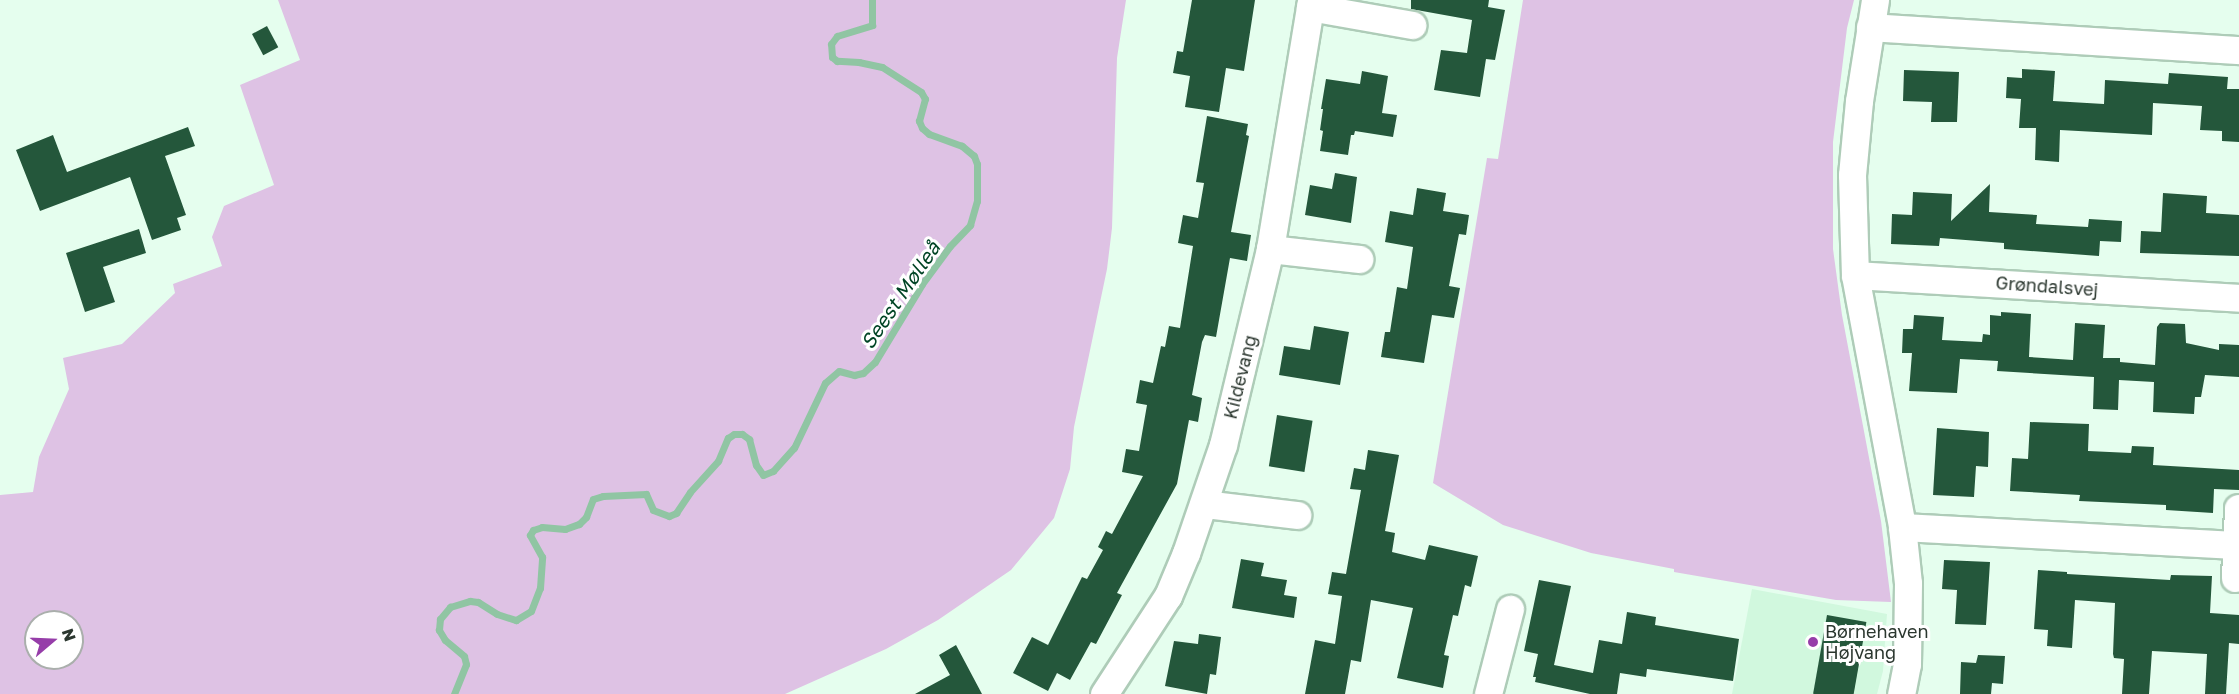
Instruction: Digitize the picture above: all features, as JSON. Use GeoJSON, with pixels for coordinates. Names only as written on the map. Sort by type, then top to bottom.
{"type":"FeatureCollection","features":[{"type":"Feature","properties":{"kind":"street"},"geometry":{"type":"LineString","coordinates":[[1875,0],[1859,101],[1852,175],[1855,274],[1902,527],[1908,582],[1907,664],[1901,694]]}},
{"type":"Feature","properties":{"kind":"street","name":"Kildevang"},"geometry":{"type":"LineString","coordinates":[[1104,694],[1168,596],[1204,504],[1226,434],[1270,249],[1310,3],[1412,25]]}},
{"type":"Feature","properties":{"kind":"street"},"geometry":{"type":"LineString","coordinates":[[1870,27],[2239,50]]}},
{"type":"Feature","properties":{"kind":"street"},"geometry":{"type":"LineString","coordinates":[[1270,249],[1359,259]]}},
{"type":"Feature","properties":{"kind":"street","name":"Grøndalsvej"},"geometry":{"type":"LineString","coordinates":[[1855,274],[2239,298]]}},
{"type":"Feature","properties":{"kind":"street"},"geometry":{"type":"LineString","coordinates":[[1204,504],[1297,515]]}},
{"type":"Feature","properties":{"kind":"street"},"geometry":{"type":"LineString","coordinates":[[2235,578],[2238,508]]}},
{"type":"Feature","properties":{"kind":"street"},"geometry":{"type":"LineString","coordinates":[[1902,527],[2236,545]]}},
{"type":"Feature","properties":{"kind":"street"},"geometry":{"type":"LineString","coordinates":[[1488,694],[1510,609]]}},
{"type":"Feature","properties":{"kind":"shaded area"},"geometry":{"type":"Polygon","coordinates":[[[278,0],[1126,0],[1117,58],[1112,228],[1107,269],[1074,427],[1070,469],[1054,518],[1011,570],[938,620],[886,649],[785,694],[0,694],[0,495],[33,492],[39,457],[69,389],[63,358],[122,344],[175,293],[173,284],[222,266],[212,237],[224,206],[274,185],[240,85],[300,60],[278,0]]]}},
{"type":"Feature","properties":{"kind":"shaded area"},"geometry":{"type":"Polygon","coordinates":[[[1523,0],[1854,0],[1847,28],[1833,142],[1833,249],[1842,315],[1881,521],[1891,602],[1836,600],[1674,572],[1674,569],[1591,553],[1503,525],[1433,483],[1487,158],[1498,159],[1523,0]]]}},
{"type":"Feature","properties":{"kind":"shaded area","name":"Børnehaven Højvang"},"geometry":{"type":"Polygon","coordinates":[[[1752,589],[1887,614],[1883,671],[1877,694],[1732,694],[1752,589]]]}},
{"type":"Feature","properties":{"kind":"building"},"geometry":{"type":"Polygon","coordinates":[[[1192,0],[1255,0],[1244,71],[1226,68],[1219,112],[1185,107],[1190,76],[1173,73],[1177,51],[1183,52],[1192,0]]]}},
{"type":"Feature","properties":{"kind":"building"},"geometry":{"type":"Polygon","coordinates":[[[1411,0],[1489,0],[1488,7],[1505,10],[1495,60],[1486,59],[1480,97],[1434,90],[1441,50],[1467,53],[1472,20],[1411,9],[1411,0]]]}},
{"type":"Feature","properties":{"kind":"building"},"geometry":{"type":"Polygon","coordinates":[[[267,26],[278,47],[263,55],[252,34],[267,26]]]}},
{"type":"Feature","properties":{"kind":"building"},"geometry":{"type":"Polygon","coordinates":[[[2022,69],[2055,71],[2053,101],[2104,104],[2105,80],[2168,84],[2169,73],[2228,77],[2227,89],[2239,89],[2239,142],[2222,141],[2222,131],[2200,130],[2202,106],[2153,103],[2152,135],[2060,130],[2059,162],[2035,160],[2036,128],[2019,128],[2021,99],[2006,98],[2007,77],[2022,78],[2022,69]]]}},
{"type":"Feature","properties":{"kind":"building"},"geometry":{"type":"Polygon","coordinates":[[[1904,70],[1959,72],[1957,122],[1931,122],[1932,102],[1903,101],[1904,70]]]}},
{"type":"Feature","properties":{"kind":"building"},"geometry":{"type":"Polygon","coordinates":[[[1362,71],[1388,76],[1382,113],[1397,115],[1393,137],[1355,131],[1354,135],[1351,135],[1348,155],[1320,151],[1323,131],[1320,130],[1323,109],[1321,109],[1326,79],[1360,84],[1362,71]]]}},
{"type":"Feature","properties":{"kind":"building"},"geometry":{"type":"Polygon","coordinates":[[[1207,116],[1248,124],[1246,135],[1249,136],[1231,232],[1251,235],[1247,261],[1230,258],[1216,337],[1205,335],[1202,342],[1192,395],[1202,398],[1198,422],[1189,420],[1177,484],[1117,593],[1122,595],[1096,644],[1091,642],[1070,680],[1057,673],[1048,691],[1013,673],[1032,637],[1048,645],[1082,577],[1087,579],[1103,550],[1098,547],[1106,531],[1112,534],[1143,476],[1122,472],[1126,449],[1139,451],[1147,405],[1136,403],[1140,380],[1153,383],[1161,346],[1165,347],[1169,326],[1180,328],[1193,246],[1178,243],[1183,215],[1198,218],[1204,183],[1196,182],[1207,116]]]}},
{"type":"Feature","properties":{"kind":"building"},"geometry":{"type":"Polygon","coordinates":[[[188,127],[195,146],[165,156],[186,215],[177,218],[181,230],[152,240],[130,177],[40,211],[16,150],[53,135],[67,172],[188,127]]]}},
{"type":"Feature","properties":{"kind":"building"},"geometry":{"type":"Polygon","coordinates":[[[1335,173],[1357,177],[1351,223],[1305,215],[1310,185],[1332,189],[1335,173]]]}},
{"type":"Feature","properties":{"kind":"building"},"geometry":{"type":"Polygon","coordinates":[[[1990,184],[1989,212],[2037,215],[2036,224],[2088,227],[2089,219],[2122,221],[2121,242],[2100,241],[2099,256],[2004,249],[2004,243],[1940,238],[1939,246],[1891,244],[1892,214],[1912,215],[1913,192],[1952,194],[1951,221],[1990,184]]]}},
{"type":"Feature","properties":{"kind":"building"},"geometry":{"type":"Polygon","coordinates":[[[1417,188],[1446,193],[1443,211],[1469,215],[1466,235],[1459,234],[1449,286],[1460,288],[1454,318],[1432,315],[1424,363],[1381,357],[1385,332],[1390,332],[1397,287],[1407,289],[1413,247],[1385,242],[1390,211],[1413,215],[1417,188]]]}},
{"type":"Feature","properties":{"kind":"building"},"geometry":{"type":"Polygon","coordinates":[[[2163,193],[2207,196],[2206,213],[2239,215],[2239,256],[2140,253],[2141,231],[2161,232],[2163,193]]]}},
{"type":"Feature","properties":{"kind":"building"},"geometry":{"type":"Polygon","coordinates":[[[139,229],[146,253],[103,267],[115,302],[85,312],[66,253],[139,229]]]}},
{"type":"Feature","properties":{"kind":"building"},"geometry":{"type":"Polygon","coordinates":[[[2001,312],[2031,314],[2029,357],[2073,360],[2075,323],[2105,325],[2103,358],[2120,358],[2120,362],[2155,365],[2157,327],[2160,323],[2185,324],[2186,343],[2219,350],[2219,344],[2239,345],[2239,377],[2205,375],[2201,397],[2195,397],[2194,414],[2153,412],[2154,382],[2119,380],[2118,410],[2093,409],[2094,377],[1997,371],[1998,361],[1960,359],[1957,393],[1909,391],[1912,353],[1902,353],[1903,329],[1913,329],[1914,315],[1944,317],[1942,340],[1982,342],[1983,334],[1990,335],[1990,315],[2001,316],[2001,312]]]}},
{"type":"Feature","properties":{"kind":"building"},"geometry":{"type":"Polygon","coordinates":[[[1314,326],[1349,332],[1340,385],[1279,375],[1284,346],[1310,350],[1314,326]]]}},
{"type":"Feature","properties":{"kind":"building"},"geometry":{"type":"Polygon","coordinates":[[[1277,415],[1313,421],[1304,472],[1269,466],[1277,415]]]}},
{"type":"Feature","properties":{"kind":"building"},"geometry":{"type":"Polygon","coordinates":[[[2030,422],[2089,424],[2088,451],[2131,453],[2132,446],[2154,447],[2153,465],[2239,470],[2239,490],[2214,489],[2213,513],[2166,510],[2166,505],[2079,501],[2080,495],[2010,491],[2012,458],[2028,459],[2030,422]]]}},
{"type":"Feature","properties":{"kind":"building"},"geometry":{"type":"Polygon","coordinates":[[[1937,428],[1989,432],[1988,467],[1976,466],[1974,497],[1933,495],[1937,428]]]}},
{"type":"Feature","properties":{"kind":"building"},"geometry":{"type":"Polygon","coordinates":[[[1368,450],[1399,455],[1385,531],[1395,533],[1392,552],[1425,560],[1429,545],[1478,556],[1471,587],[1465,585],[1458,616],[1453,615],[1444,655],[1449,656],[1443,688],[1397,678],[1413,608],[1371,600],[1361,662],[1351,660],[1345,694],[1305,694],[1315,640],[1335,644],[1342,596],[1328,594],[1332,572],[1346,574],[1361,490],[1350,489],[1354,468],[1365,470],[1368,450]]]}},
{"type":"Feature","properties":{"kind":"building"},"geometry":{"type":"Polygon","coordinates":[[[1241,559],[1264,563],[1261,576],[1287,580],[1284,595],[1297,597],[1294,618],[1232,608],[1241,559]]]}},
{"type":"Feature","properties":{"kind":"building"},"geometry":{"type":"Polygon","coordinates":[[[1944,560],[1990,562],[1986,625],[1955,624],[1957,590],[1942,589],[1944,560]]]}},
{"type":"Feature","properties":{"kind":"building"},"geometry":{"type":"Polygon","coordinates":[[[2038,570],[2170,580],[2171,575],[2212,576],[2210,613],[2239,615],[2239,644],[2229,643],[2226,694],[2205,694],[2207,654],[2152,651],[2149,694],[2122,694],[2124,659],[2114,658],[2113,654],[2115,603],[2075,600],[2072,648],[2047,646],[2048,630],[2034,629],[2038,570]]]}},
{"type":"Feature","properties":{"kind":"building"},"geometry":{"type":"Polygon","coordinates":[[[1539,580],[1571,586],[1554,665],[1593,673],[1599,640],[1622,644],[1627,612],[1656,617],[1655,625],[1739,639],[1733,681],[1647,669],[1646,677],[1620,673],[1617,694],[1590,694],[1535,682],[1536,677],[1533,677],[1538,654],[1524,651],[1539,580]]]}},
{"type":"Feature","properties":{"kind":"building"},"geometry":{"type":"Polygon","coordinates":[[[1827,615],[1866,622],[1854,694],[1813,694],[1827,615]]]}},
{"type":"Feature","properties":{"kind":"building"},"geometry":{"type":"Polygon","coordinates":[[[1199,634],[1221,637],[1216,675],[1210,674],[1207,694],[1165,686],[1174,641],[1198,644],[1199,634]]]}},
{"type":"Feature","properties":{"kind":"building"},"geometry":{"type":"Polygon","coordinates":[[[956,645],[982,694],[915,694],[950,675],[939,655],[956,645]]]}},
{"type":"Feature","properties":{"kind":"building"},"geometry":{"type":"Polygon","coordinates":[[[1978,655],[2005,656],[2003,684],[1992,683],[1991,694],[1960,694],[1961,662],[1976,663],[1978,655]]]}},
{"type":"Feature","properties":{"kind":"waterway","name":"Seest Mølleå"},"geometry":{"type":"LineString","coordinates":[[454,694],[466,664],[464,656],[445,640],[439,630],[440,619],[450,607],[470,601],[478,602],[497,614],[516,620],[531,611],[540,588],[542,557],[530,535],[533,530],[542,527],[565,529],[579,524],[586,517],[593,499],[603,496],[646,494],[653,510],[669,516],[676,513],[690,492],[718,461],[728,438],[734,434],[742,434],[749,439],[756,465],[763,475],[773,471],[794,448],[825,383],[839,371],[854,375],[863,373],[875,362],[922,284],[950,246],[970,225],[977,201],[977,164],[974,156],[962,146],[929,134],[922,128],[919,121],[925,99],[921,92],[882,67],[859,62],[837,61],[832,57],[831,44],[837,36],[872,25],[872,0]]}},
{"type":"Feature","properties":{"kind":"place","name":"Børnehaven Højvang"},"geometry":{"type":"Point","coordinates":[1813,642]}}]}
